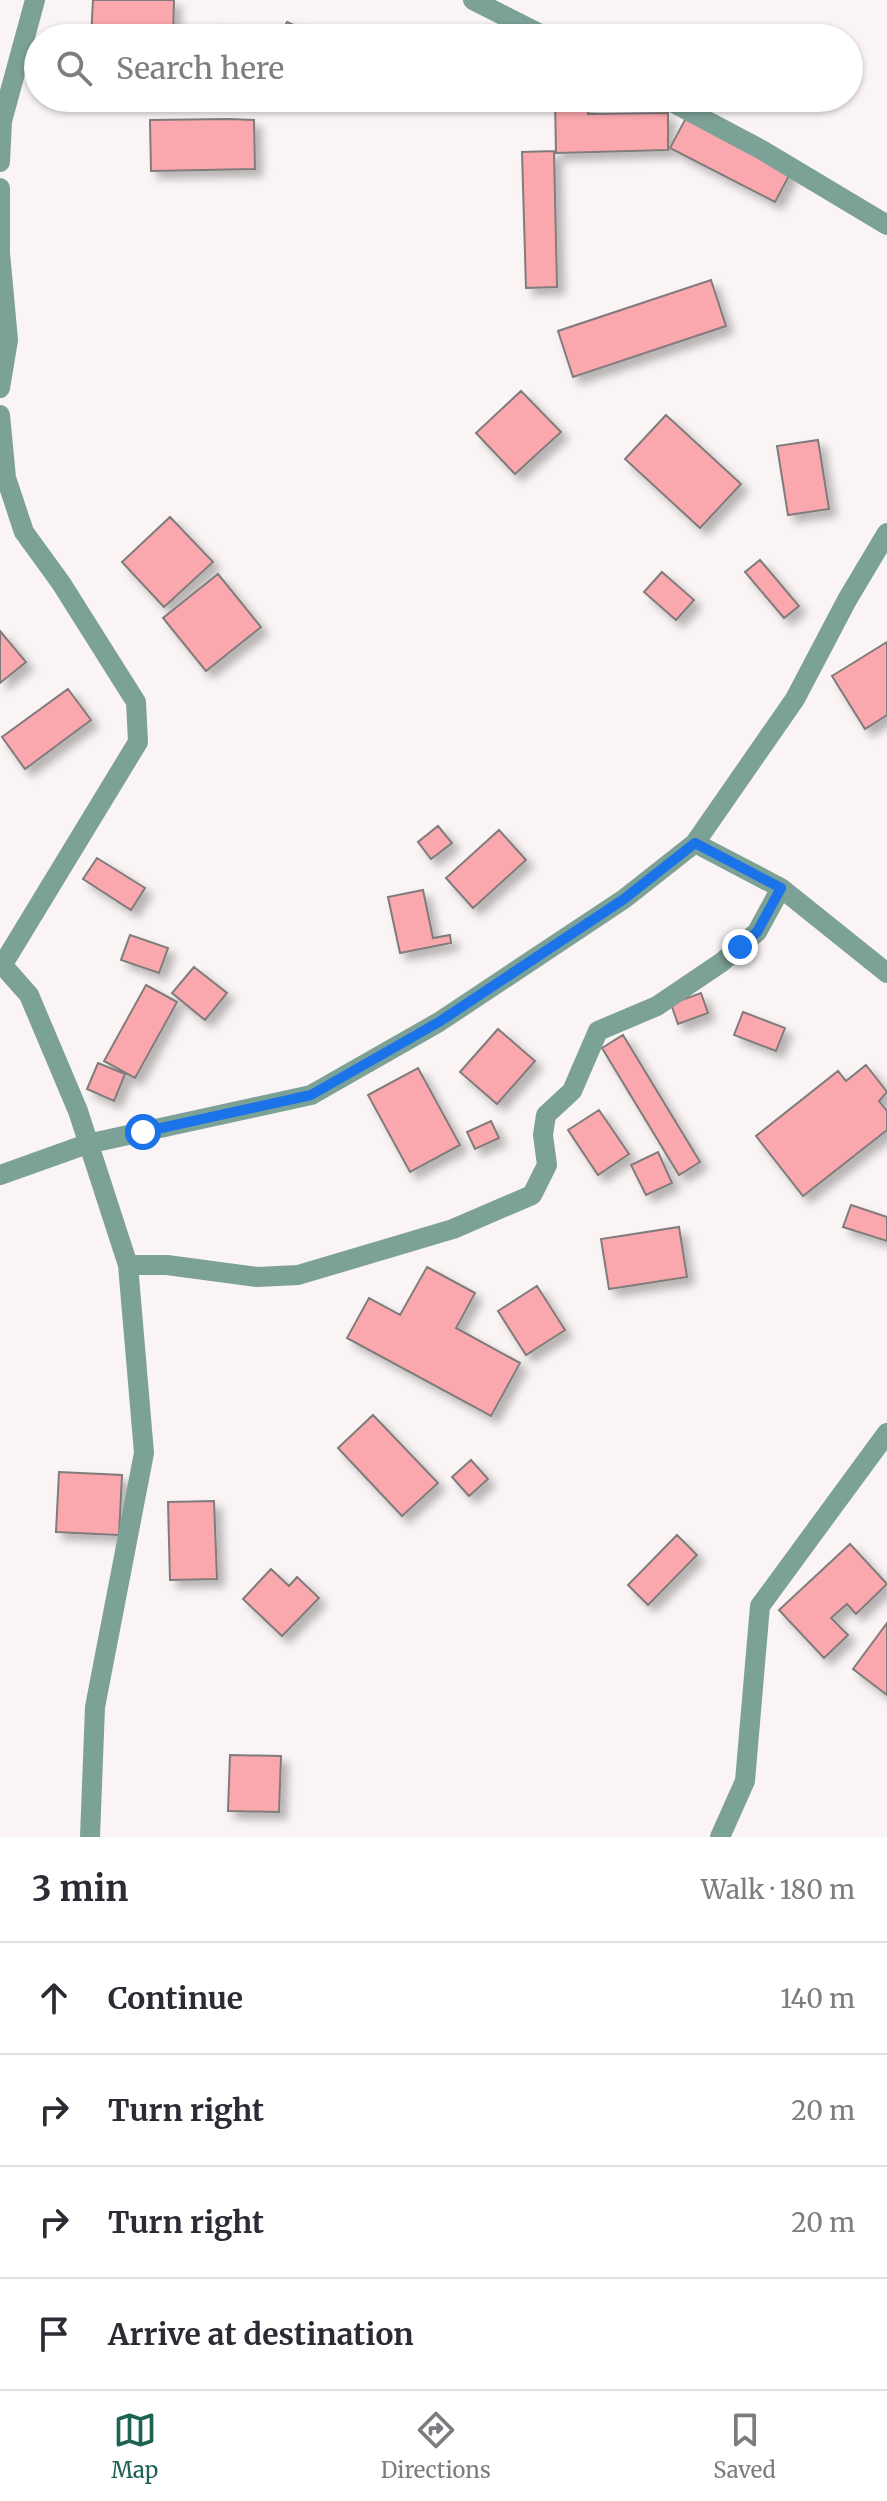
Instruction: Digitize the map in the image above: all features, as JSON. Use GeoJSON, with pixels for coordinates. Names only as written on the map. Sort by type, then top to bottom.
{"type":"FeatureCollection","features":[{"type":"Feature","properties":{"kind":"street"},"geometry":{"type":"LineString","coordinates":[[28,24],[35,0]]}},
{"type":"Feature","properties":{"kind":"street"},"geometry":{"type":"LineString","coordinates":[[483,2],[523,24]]}},
{"type":"Feature","properties":{"kind":"street"},"geometry":{"type":"LineString","coordinates":[[0,162],[2,121],[24,40]]}},
{"type":"Feature","properties":{"kind":"street"},"geometry":{"type":"LineString","coordinates":[[690,112],[762,150],[887,225]]}},
{"type":"Feature","properties":{"kind":"street"},"geometry":{"type":"LineString","coordinates":[[0,188],[8,340],[0,388]]}},
{"type":"Feature","properties":{"kind":"street"},"geometry":{"type":"LineString","coordinates":[[0,415],[6,478],[24,532],[61,583],[136,702],[138,742],[2,963],[29,995],[78,1111],[128,1265],[144,1453],[95,1707],[90,1837]]}},
{"type":"Feature","properties":{"kind":"street"},"geometry":{"type":"LineString","coordinates":[[0,1175],[87,1144],[311,1095],[439,1022],[624,899],[695,843],[795,699],[847,600],[887,533]]}},
{"type":"Feature","properties":{"kind":"street"},"geometry":{"type":"LineString","coordinates":[[695,843],[781,888],[887,973]]}},
{"type":"Feature","properties":{"kind":"street"},"geometry":{"type":"LineString","coordinates":[[128,1265],[167,1265],[257,1277],[298,1275],[453,1229],[532,1195],[547,1165],[543,1135],[546,1115],[572,1091],[598,1031],[657,1006],[722,962],[757,932],[781,888]]}},
{"type":"Feature","properties":{"kind":"street"},"geometry":{"type":"LineString","coordinates":[[720,1837],[745,1781],[760,1606],[887,1433]]}},
{"type":"Feature","properties":{"kind":"building"},"geometry":{"type":"Polygon","coordinates":[[[93,0],[174,0],[173,24],[92,24],[93,0]]]}},
{"type":"Feature","properties":{"kind":"building"},"geometry":{"type":"Polygon","coordinates":[[[555,112],[668,113],[668,150],[556,153],[555,112]]]}},
{"type":"Feature","properties":{"kind":"building"},"geometry":{"type":"Polygon","coordinates":[[[687,116],[792,170],[775,202],[670,148],[687,116]]]}},
{"type":"Feature","properties":{"kind":"building"},"geometry":{"type":"Polygon","coordinates":[[[150,120],[254,120],[255,169],[151,171],[150,120]]]}},
{"type":"Feature","properties":{"kind":"building"},"geometry":{"type":"Polygon","coordinates":[[[554,151],[557,287],[526,288],[522,152],[554,151]]]}},
{"type":"Feature","properties":{"kind":"building"},"geometry":{"type":"Polygon","coordinates":[[[711,280],[726,326],[573,377],[558,331],[711,280]]]}},
{"type":"Feature","properties":{"kind":"building"},"geometry":{"type":"Polygon","coordinates":[[[521,391],[561,432],[515,474],[476,433],[521,391]]]}},
{"type":"Feature","properties":{"kind":"building"},"geometry":{"type":"Polygon","coordinates":[[[666,415],[741,484],[700,528],[625,459],[666,415]]]}},
{"type":"Feature","properties":{"kind":"building"},"geometry":{"type":"Polygon","coordinates":[[[818,440],[829,509],[788,515],[777,446],[818,440]]]}},
{"type":"Feature","properties":{"kind":"building"},"geometry":{"type":"Polygon","coordinates":[[[170,517],[213,562],[164,607],[122,562],[170,517]]]}},
{"type":"Feature","properties":{"kind":"building"},"geometry":{"type":"Polygon","coordinates":[[[760,560],[799,606],[784,618],[745,572],[760,560]]]}},
{"type":"Feature","properties":{"kind":"building"},"geometry":{"type":"Polygon","coordinates":[[[662,572],[694,600],[676,620],[644,592],[662,572]]]}},
{"type":"Feature","properties":{"kind":"building"},"geometry":{"type":"Polygon","coordinates":[[[218,574],[261,627],[206,671],[163,618],[218,574]]]}},
{"type":"Feature","properties":{"kind":"building"},"geometry":{"type":"Polygon","coordinates":[[[0,631],[26,662],[0,683],[0,631]]]}},
{"type":"Feature","properties":{"kind":"building"},"geometry":{"type":"Polygon","coordinates":[[[887,642],[887,715],[865,729],[832,676],[887,642]]]}},
{"type":"Feature","properties":{"kind":"building"},"geometry":{"type":"Polygon","coordinates":[[[68,689],[91,720],[25,769],[2,737],[68,689]]]}},
{"type":"Feature","properties":{"kind":"building"},"geometry":{"type":"Polygon","coordinates":[[[438,826],[452,843],[431,859],[418,842],[438,826]]]}},
{"type":"Feature","properties":{"kind":"building"},"geometry":{"type":"Polygon","coordinates":[[[499,830],[526,860],[473,908],[446,878],[499,830]]]}},
{"type":"Feature","properties":{"kind":"building"},"geometry":{"type":"Polygon","coordinates":[[[97,858],[145,888],[131,910],[83,879],[97,858]]]}},
{"type":"Feature","properties":{"kind":"building"},"geometry":{"type":"Polygon","coordinates":[[[423,890],[433,938],[450,935],[451,943],[400,953],[388,897],[423,890]]]}},
{"type":"Feature","properties":{"kind":"building"},"geometry":{"type":"Polygon","coordinates":[[[130,935],[168,948],[159,973],[121,960],[130,935]]]}},
{"type":"Feature","properties":{"kind":"building"},"geometry":{"type":"Polygon","coordinates":[[[194,967],[227,993],[205,1020],[172,993],[194,967]]]}},
{"type":"Feature","properties":{"kind":"building"},"geometry":{"type":"Polygon","coordinates":[[[146,985],[177,1002],[135,1078],[104,1061],[146,985]]]}},
{"type":"Feature","properties":{"kind":"building"},"geometry":{"type":"Polygon","coordinates":[[[701,993],[708,1013],[678,1024],[671,1004],[701,993]]]}},
{"type":"Feature","properties":{"kind":"building"},"geometry":{"type":"Polygon","coordinates":[[[743,1012],[785,1028],[776,1051],[734,1035],[743,1012]]]}},
{"type":"Feature","properties":{"kind":"building"},"geometry":{"type":"Polygon","coordinates":[[[498,1029],[535,1061],[497,1104],[460,1072],[498,1029]]]}},
{"type":"Feature","properties":{"kind":"building"},"geometry":{"type":"Polygon","coordinates":[[[623,1035],[700,1162],[679,1175],[602,1048],[623,1035]]]}},
{"type":"Feature","properties":{"kind":"building"},"geometry":{"type":"Polygon","coordinates":[[[98,1063],[125,1074],[114,1101],[87,1089],[98,1063]]]}},
{"type":"Feature","properties":{"kind":"building"},"geometry":{"type":"Polygon","coordinates":[[[866,1065],[887,1092],[879,1101],[887,1111],[887,1130],[803,1196],[756,1136],[838,1071],[846,1081],[866,1065]]]}},
{"type":"Feature","properties":{"kind":"building"},"geometry":{"type":"Polygon","coordinates":[[[418,1068],[460,1145],[410,1172],[368,1095],[418,1068]]]}},
{"type":"Feature","properties":{"kind":"building"},"geometry":{"type":"Polygon","coordinates":[[[599,1110],[629,1154],[598,1175],[568,1130],[599,1110]]]}},
{"type":"Feature","properties":{"kind":"building"},"geometry":{"type":"Polygon","coordinates":[[[491,1121],[499,1138],[475,1149],[467,1132],[491,1121]]]}},
{"type":"Feature","properties":{"kind":"building"},"geometry":{"type":"Polygon","coordinates":[[[658,1152],[672,1183],[646,1195],[631,1165],[658,1152]]]}},
{"type":"Feature","properties":{"kind":"building"},"geometry":{"type":"Polygon","coordinates":[[[851,1205],[887,1217],[887,1241],[843,1227],[851,1205]]]}},
{"type":"Feature","properties":{"kind":"building"},"geometry":{"type":"Polygon","coordinates":[[[679,1227],[687,1277],[609,1289],[601,1239],[679,1227]]]}},
{"type":"Feature","properties":{"kind":"building"},"geometry":{"type":"Polygon","coordinates":[[[427,1267],[475,1293],[456,1328],[520,1363],[491,1416],[347,1338],[369,1298],[400,1315],[427,1267]]]}},
{"type":"Feature","properties":{"kind":"building"},"geometry":{"type":"Polygon","coordinates":[[[537,1286],[565,1330],[526,1355],[498,1311],[537,1286]]]}},
{"type":"Feature","properties":{"kind":"building"},"geometry":{"type":"Polygon","coordinates":[[[373,1415],[438,1483],[402,1516],[338,1448],[373,1415]]]}},
{"type":"Feature","properties":{"kind":"building"},"geometry":{"type":"Polygon","coordinates":[[[471,1460],[488,1479],[469,1496],[452,1477],[471,1460]]]}},
{"type":"Feature","properties":{"kind":"building"},"geometry":{"type":"Polygon","coordinates":[[[59,1472],[122,1475],[119,1535],[56,1532],[59,1472]]]}},
{"type":"Feature","properties":{"kind":"building"},"geometry":{"type":"Polygon","coordinates":[[[214,1501],[217,1579],[170,1580],[168,1502],[214,1501]]]}},
{"type":"Feature","properties":{"kind":"building"},"geometry":{"type":"Polygon","coordinates":[[[677,1535],[697,1555],[648,1605],[628,1585],[677,1535]]]}},
{"type":"Feature","properties":{"kind":"building"},"geometry":{"type":"Polygon","coordinates":[[[850,1544],[887,1584],[856,1614],[847,1604],[831,1618],[848,1635],[824,1658],[779,1610],[850,1544]]]}},
{"type":"Feature","properties":{"kind":"building"},"geometry":{"type":"Polygon","coordinates":[[[271,1569],[289,1586],[297,1577],[319,1598],[282,1636],[243,1599],[271,1569]]]}},
{"type":"Feature","properties":{"kind":"building"},"geometry":{"type":"Polygon","coordinates":[[[887,1623],[887,1695],[853,1669],[887,1623]]]}},
{"type":"Feature","properties":{"kind":"building"},"geometry":{"type":"Polygon","coordinates":[[[230,1755],[281,1756],[279,1812],[228,1811],[230,1755]]]}},
{"type":"Feature","properties":{"kind":"route"},"geometry":{"type":"LineString","coordinates":[[143,1132],[311,1095],[439,1022],[624,899],[695,843],[781,888],[757,932],[740,947]]}}]}
